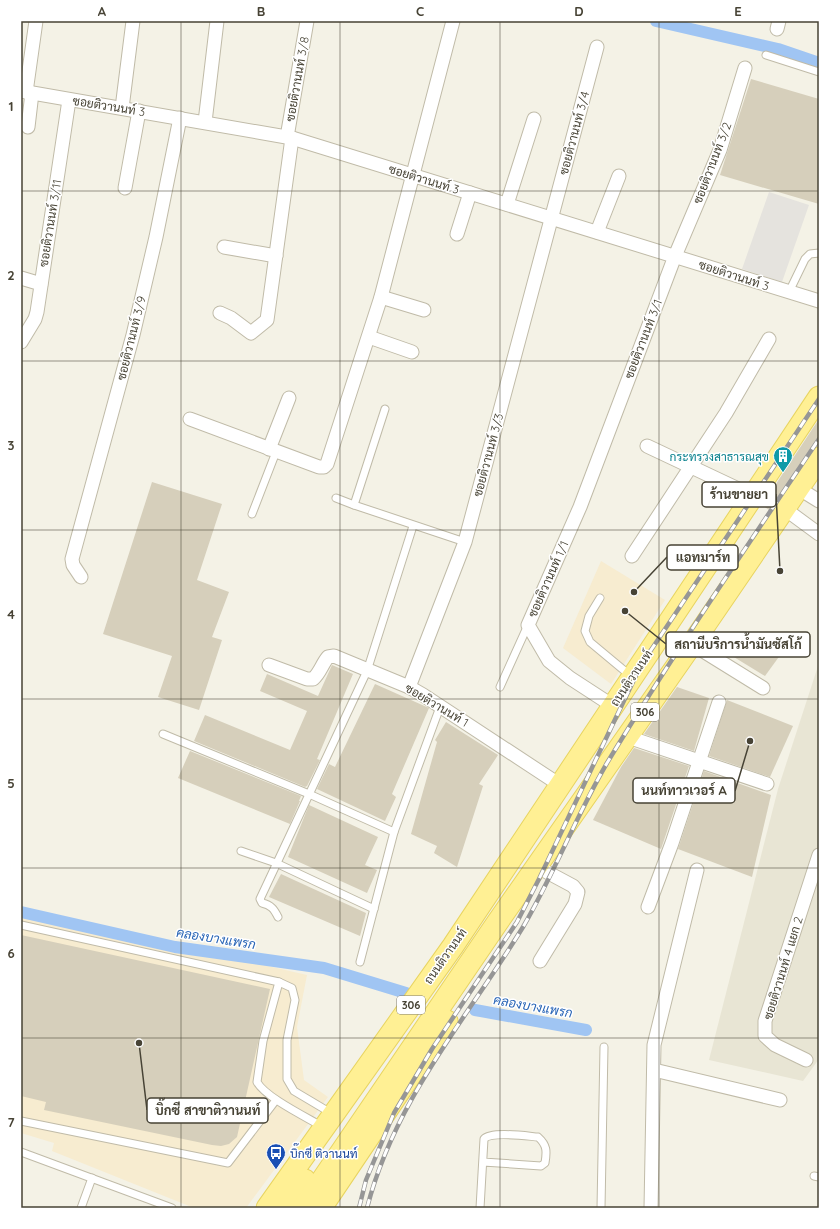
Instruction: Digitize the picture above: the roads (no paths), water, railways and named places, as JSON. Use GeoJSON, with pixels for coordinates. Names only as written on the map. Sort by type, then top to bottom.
{"type":"FeatureCollection","features":[{"type":"Feature","properties":{"kind":"main road","name":"ถนนติวานนท์"},"geometry":{"type":"LineString","coordinates":[[286,1208],[343,1117],[495,901],[556,792],[819,397]]}},
{"type":"Feature","properties":{"kind":"main road","name":"ถนนติวานนท์"},"geometry":{"type":"LineString","coordinates":[[267,1208],[343,1117],[497,922],[558,838],[819,458]]}},
{"type":"Feature","properties":{"kind":"main road"},"geometry":{"type":"LineString","coordinates":[[771,470],[798,488]]}},
{"type":"Feature","properties":{"kind":"main road","name":"ถนนติวานนท์"},"geometry":{"type":"LineString","coordinates":[[322,1208],[507,932],[545,871],[558,838]]}},
{"type":"Feature","properties":{"kind":"main road","name":"ถนนติวานนท์"},"geometry":{"type":"LineString","coordinates":[[303,1208],[343,1117]]}},
{"type":"Feature","properties":{"kind":"street"},"geometry":{"type":"LineString","coordinates":[[28,127],[27,92],[36,21]]}},
{"type":"Feature","properties":{"kind":"street"},"geometry":{"type":"LineString","coordinates":[[122,108],[133,21]]}},
{"type":"Feature","properties":{"kind":"street"},"geometry":{"type":"LineString","coordinates":[[205,122],[217,21]]}},
{"type":"Feature","properties":{"kind":"street","name":"ซอยติวานนท์ 3/8"},"geometry":{"type":"LineString","coordinates":[[220,313],[231,318],[250,333],[267,320],[290,138],[307,21]]}},
{"type":"Feature","properties":{"kind":"street"},"geometry":{"type":"LineString","coordinates":[[190,419],[319,467],[324,467],[327,464],[382,297],[412,175],[453,21]]}},
{"type":"Feature","properties":{"kind":"street","name":"ซอยติวานนท์ 3/4"},"geometry":{"type":"LineString","coordinates":[[551,218],[597,47]]}},
{"type":"Feature","properties":{"kind":"street","name":"ซอยติวานนท์ 3/2"},"geometry":{"type":"LineString","coordinates":[[675,256],[720,150],[745,68]]}},
{"type":"Feature","properties":{"kind":"street","name":"ซอยติวานนท์ 3"},"geometry":{"type":"LineString","coordinates":[[27,92],[290,138],[675,256],[819,302]]}},
{"type":"Feature","properties":{"kind":"street","name":"ซอยติวานนท์ 3/11"},"geometry":{"type":"LineString","coordinates":[[21,342],[35,319],[69,100]]}},
{"type":"Feature","properties":{"kind":"street"},"geometry":{"type":"LineString","coordinates":[[125,188],[139,111]]}},
{"type":"Feature","properties":{"kind":"street","name":"ซอยติวานนท์ 3/9"},"geometry":{"type":"LineString","coordinates":[[82,577],[73,566],[73,554],[133,335],[156,237],[180,118]]}},
{"type":"Feature","properties":{"kind":"street"},"geometry":{"type":"LineString","coordinates":[[507,204],[534,119]]}},
{"type":"Feature","properties":{"kind":"street"},"geometry":{"type":"LineString","coordinates":[[597,232],[619,176]]}},
{"type":"Feature","properties":{"kind":"street"},"geometry":{"type":"LineString","coordinates":[[456,234],[470,193]]}},
{"type":"Feature","properties":{"kind":"street","name":"ซอยติวานนท์ 3/3"},"geometry":{"type":"LineString","coordinates":[[409,687],[465,542],[551,218]]}},
{"type":"Feature","properties":{"kind":"street"},"geometry":{"type":"LineString","coordinates":[[224,247],[276,256]]}},
{"type":"Feature","properties":{"kind":"street","name":"ซอยติวานนท์ 3/1"},"geometry":{"type":"LineString","coordinates":[[610,422],[675,256]]}},
{"type":"Feature","properties":{"kind":"street"},"geometry":{"type":"LineString","coordinates":[[21,278],[41,284]]}},
{"type":"Feature","properties":{"kind":"street"},"geometry":{"type":"LineString","coordinates":[[382,297],[424,310]]}},
{"type":"Feature","properties":{"kind":"street"},"geometry":{"type":"LineString","coordinates":[[368,337],[412,352]]}},
{"type":"Feature","properties":{"kind":"street"},"geometry":{"type":"LineString","coordinates":[[632,556],[689,467],[726,413],[769,339]]}},
{"type":"Feature","properties":{"kind":"street"},"geometry":{"type":"LineString","coordinates":[[273,450],[289,398]]}},
{"type":"Feature","properties":{"kind":"street","name":"ซอยติวานนท์ 1/1"},"geometry":{"type":"LineString","coordinates":[[610,422],[580,507],[528,625],[549,661],[570,678],[612,706]]}},
{"type":"Feature","properties":{"kind":"street"},"geometry":{"type":"LineString","coordinates":[[647,446],[753,496]]}},
{"type":"Feature","properties":{"kind":"street"},"geometry":{"type":"LineString","coordinates":[[798,488],[819,501]]}},
{"type":"Feature","properties":{"kind":"street"},"geometry":{"type":"LineString","coordinates":[[785,509],[819,534]]}},
{"type":"Feature","properties":{"kind":"street"},"geometry":{"type":"LineString","coordinates":[[692,644],[763,688]]}},
{"type":"Feature","properties":{"kind":"street","name":"ซอยติวานนท์ 1"},"geometry":{"type":"LineString","coordinates":[[269,665],[307,679],[313,679],[319,674],[328,657],[334,656],[367,671],[409,687],[476,729],[556,792]]}},
{"type":"Feature","properties":{"kind":"street"},"geometry":{"type":"LineString","coordinates":[[648,907],[672,843],[719,702]]}},
{"type":"Feature","properties":{"kind":"street"},"geometry":{"type":"LineString","coordinates":[[628,737],[767,784]]}},
{"type":"Feature","properties":{"kind":"street","name":"ซอยติวานนท์ 4 แยก 2"},"geometry":{"type":"LineString","coordinates":[[806,1060],[775,1045],[765,1036],[765,1021],[819,855]]}},
{"type":"Feature","properties":{"kind":"street"},"geometry":{"type":"LineString","coordinates":[[651,1208],[654,1045],[697,870]]}},
{"type":"Feature","properties":{"kind":"street"},"geometry":{"type":"LineString","coordinates":[[540,961],[575,904],[578,892],[573,886],[545,871]]}},
{"type":"Feature","properties":{"kind":"street"},"geometry":{"type":"LineString","coordinates":[[654,1070],[780,1100]]}},
{"type":"Feature","properties":{"kind":"lane"},"geometry":{"type":"LineString","coordinates":[[766,55],[819,72]]}},
{"type":"Feature","properties":{"kind":"lane"},"geometry":{"type":"LineString","coordinates":[[788,292],[805,259],[810,254],[819,253]]}},
{"type":"Feature","properties":{"kind":"lane"},"geometry":{"type":"LineString","coordinates":[[354,505],[385,409]]}},
{"type":"Feature","properties":{"kind":"lane"},"geometry":{"type":"LineString","coordinates":[[252,514],[273,450]]}},
{"type":"Feature","properties":{"kind":"lane"},"geometry":{"type":"LineString","coordinates":[[336,498],[413,526],[465,542]]}},
{"type":"Feature","properties":{"kind":"lane"},"geometry":{"type":"LineString","coordinates":[[278,917],[274,909],[269,905],[262,903],[260,899],[367,671],[413,526]]}},
{"type":"Feature","properties":{"kind":"lane"},"geometry":{"type":"LineString","coordinates":[[600,598],[589,616],[585,631],[590,642],[632,677]]}},
{"type":"Feature","properties":{"kind":"lane"},"geometry":{"type":"LineString","coordinates":[[500,687],[528,625]]}},
{"type":"Feature","properties":{"kind":"lane"},"geometry":{"type":"LineString","coordinates":[[360,962],[394,832],[440,707]]}},
{"type":"Feature","properties":{"kind":"lane"},"geometry":{"type":"LineString","coordinates":[[162,734],[309,794],[394,832]]}},
{"type":"Feature","properties":{"kind":"lane"},"geometry":{"type":"LineString","coordinates":[[241,851],[276,863],[374,909]]}},
{"type":"Feature","properties":{"kind":"lane"},"geometry":{"type":"LineString","coordinates":[[21,926],[279,982],[292,988],[295,1000],[288,1040],[288,1079],[294,1091],[343,1117]]}},
{"type":"Feature","properties":{"kind":"lane"},"geometry":{"type":"LineString","coordinates":[[279,982],[263,1041],[257,1082],[260,1088],[276,1100],[343,1117]]}},
{"type":"Feature","properties":{"kind":"lane"},"geometry":{"type":"LineString","coordinates":[[601,1208],[604,1047]]}},
{"type":"Feature","properties":{"kind":"lane"},"geometry":{"type":"LineString","coordinates":[[21,1121],[228,1162],[276,1100]]}},
{"type":"Feature","properties":{"kind":"lane"},"geometry":{"type":"LineString","coordinates":[[480,1208],[484,1139],[487,1136],[495,1134],[538,1137],[543,1141],[547,1149],[545,1163],[541,1166],[483,1162]]}},
{"type":"Feature","properties":{"kind":"lane"},"geometry":{"type":"LineString","coordinates":[[21,1152],[172,1208]]}},
{"type":"Feature","properties":{"kind":"lane"},"geometry":{"type":"LineString","coordinates":[[81,1208],[92,1178]]}},
{"type":"Feature","properties":{"kind":"waterway"},"geometry":{"type":"LineString","coordinates":[[656,21],[778,49],[819,63]]}},
{"type":"Feature","properties":{"kind":"waterway","name":"คลองบางแพรก"},"geometry":{"type":"LineString","coordinates":[[21,912],[175,947],[324,968],[406,993]]}},
{"type":"Feature","properties":{"kind":"waterway","name":"คลองบางแพรก"},"geometry":{"type":"LineString","coordinates":[[475,1010],[586,1030]]}},
{"type":"Feature","properties":{"kind":"railway"},"geometry":{"type":"LineString","coordinates":[[359,1208],[366,1180],[394,1113],[432,1049],[517,922],[641,665],[819,399]]}},
{"type":"Feature","properties":{"kind":"railway"},"geometry":{"type":"LineString","coordinates":[[367,1208],[379,1168],[395,1131],[434,1062],[523,927],[607,763],[685,640],[819,439]]}},
{"type":"Feature","properties":{"kind":"place","name":"กระทรวงสาธารณสุข"},"geometry":{"type":"Point","coordinates":[783,473]}},
{"type":"Feature","properties":{"kind":"place","name":"ร้านขายยา"},"geometry":{"type":"Point","coordinates":[780,571]}},
{"type":"Feature","properties":{"kind":"place","name":"แอทมาร์ท"},"geometry":{"type":"Point","coordinates":[634,592]}},
{"type":"Feature","properties":{"kind":"place","name":"สถานีบริการน้ำมันซัสโก้"},"geometry":{"type":"Point","coordinates":[625,611]}},
{"type":"Feature","properties":{"kind":"place","name":"นนท์ทาวเวอร์ A"},"geometry":{"type":"Point","coordinates":[750,741]}},
{"type":"Feature","properties":{"kind":"place","name":"บิ๊กซี สาขาติวานนท์"},"geometry":{"type":"Point","coordinates":[139,1043]}},
{"type":"Feature","properties":{"kind":"place","name":"บิ๊กซี ติวานนท์"},"geometry":{"type":"Point","coordinates":[276,1170]}}]}
